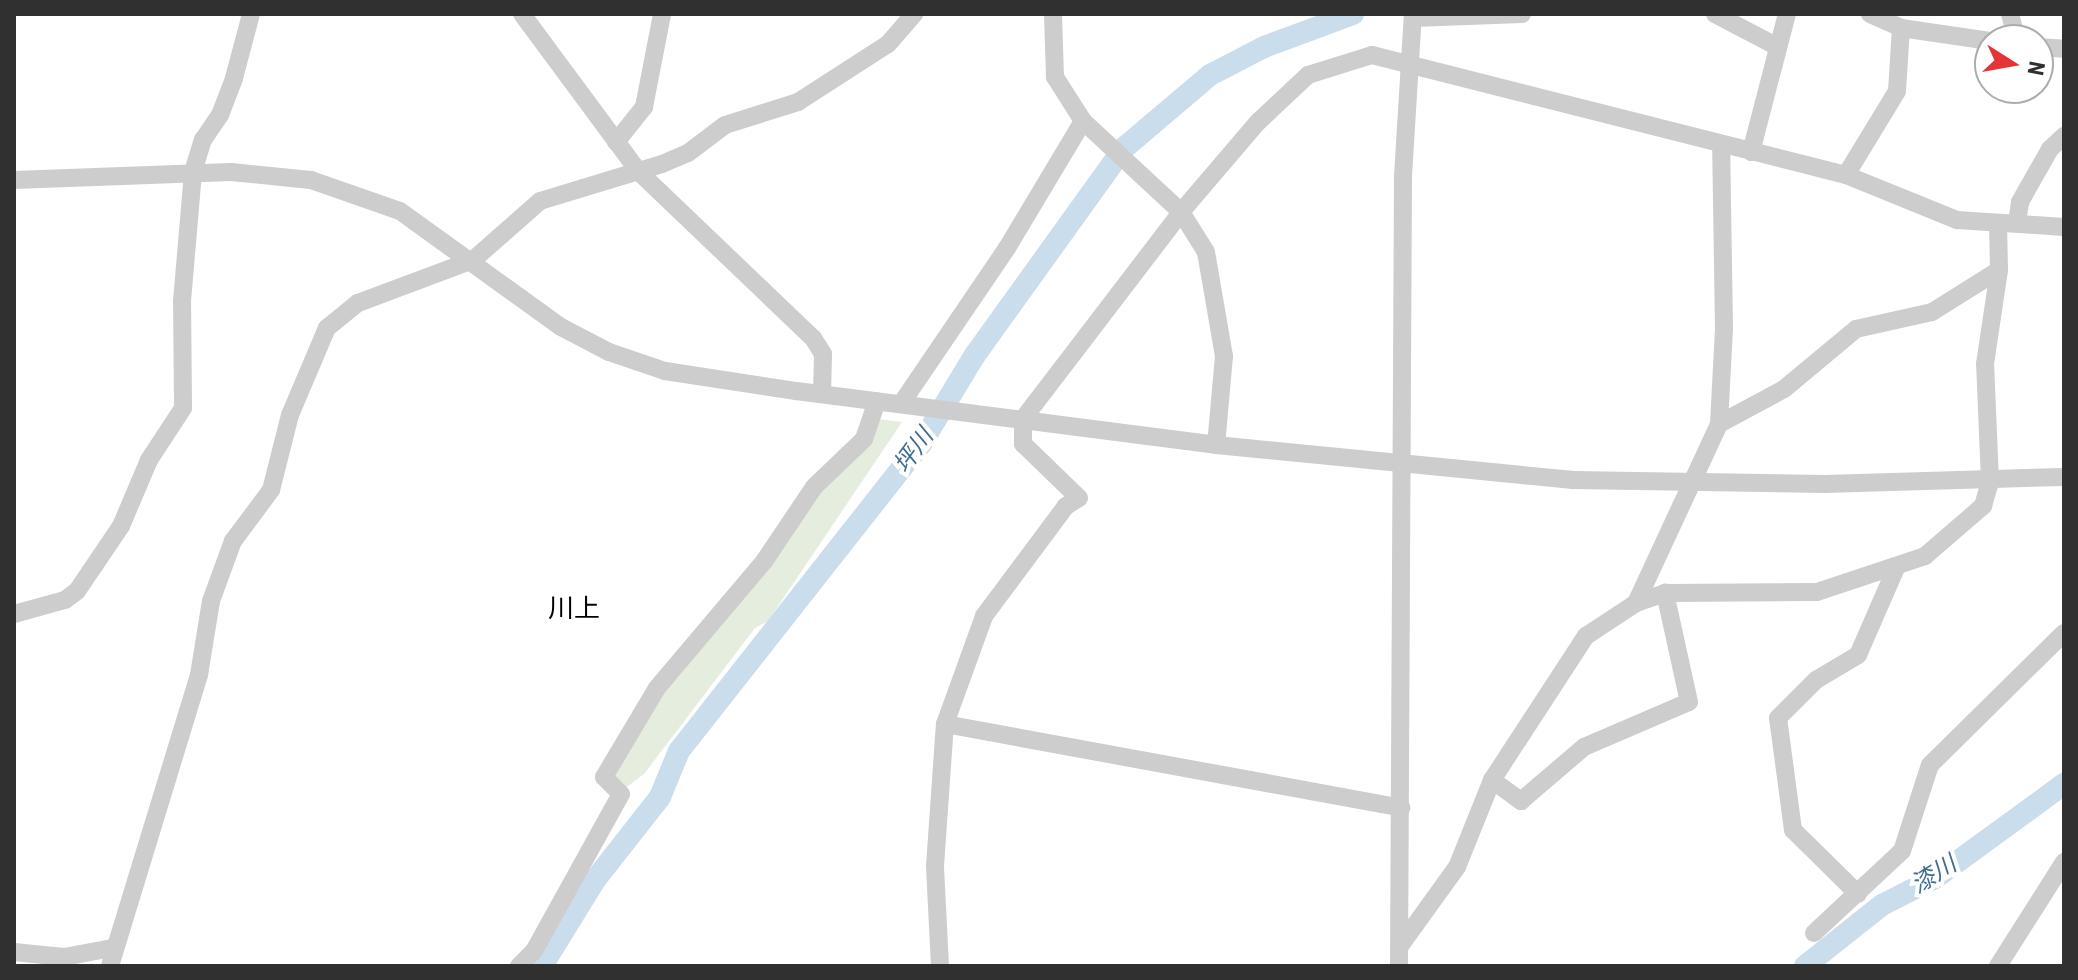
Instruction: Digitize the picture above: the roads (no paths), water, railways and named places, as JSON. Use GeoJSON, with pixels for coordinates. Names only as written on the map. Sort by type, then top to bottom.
{"type":"FeatureCollection","features":[{"type":"Feature","properties":{"kind":"street"},"geometry":{"type":"LineString","coordinates":[[14,614],[65,600],[77,591],[121,526],[149,460],[183,408],[182,301],[193,172],[203,140],[220,115],[234,78],[251,14]]}},
{"type":"Feature","properties":{"kind":"street"},"geometry":{"type":"LineString","coordinates":[[522,14],[638,171],[813,338],[823,354],[822,394]]}},
{"type":"Feature","properties":{"kind":"street"},"geometry":{"type":"LineString","coordinates":[[616,142],[644,107],[662,14]]}},
{"type":"Feature","properties":{"kind":"street"},"geometry":{"type":"LineString","coordinates":[[21,957],[111,957],[199,675],[211,601],[233,541],[271,490],[290,415],[315,348],[327,328],[358,303],[401,291],[473,260],[540,201],[688,153],[725,125],[798,102],[888,44],[914,14]]}},
{"type":"Feature","properties":{"kind":"street"},"geometry":{"type":"LineString","coordinates":[[1053,14],[1055,77],[1083,121],[1181,212],[1206,252],[1224,356],[1216,445]]}},
{"type":"Feature","properties":{"kind":"street"},"geometry":{"type":"LineString","coordinates":[[1399,966],[1399,464],[1408,63],[1413,16],[1522,14]]}},
{"type":"Feature","properties":{"kind":"street"},"geometry":{"type":"LineString","coordinates":[[1715,14],[1776,46]]}},
{"type":"Feature","properties":{"kind":"street"},"geometry":{"type":"LineString","coordinates":[[1751,152],[1776,46],[1787,14]]}},
{"type":"Feature","properties":{"kind":"street"},"geometry":{"type":"LineString","coordinates":[[1870,14],[1901,28],[1974,39]]}},
{"type":"Feature","properties":{"kind":"street"},"geometry":{"type":"LineString","coordinates":[[1846,175],[1897,91],[1901,28]]}},
{"type":"Feature","properties":{"kind":"street"},"geometry":{"type":"LineString","coordinates":[[940,966],[935,866],[945,724],[984,616],[1066,506],[1079,498],[1023,444],[1023,419],[1181,212],[1258,122],[1308,75],[1372,55],[1846,175],[1957,220],[2064,227]]}},
{"type":"Feature","properties":{"kind":"street"},"geometry":{"type":"LineString","coordinates":[[901,404],[1007,248],[1083,121]]}},
{"type":"Feature","properties":{"kind":"street"},"geometry":{"type":"LineString","coordinates":[[1400,946],[1457,867],[1492,780],[1586,636],[1636,603],[1665,593],[1817,592],[1896,568],[1925,556],[1983,506],[1990,481],[1985,364],[2007,222],[2050,149],[2064,136]]}},
{"type":"Feature","properties":{"kind":"street"},"geometry":{"type":"LineString","coordinates":[[1636,603],[1719,424],[1724,299],[1721,144]]}},
{"type":"Feature","properties":{"kind":"street"},"geometry":{"type":"LineString","coordinates":[[14,180],[193,172],[276,174],[343,189],[400,211],[473,260],[561,327],[609,352],[665,371],[822,394],[1216,445],[1573,480],[1694,483],[1990,481],[2064,477]]}},
{"type":"Feature","properties":{"kind":"street"},"geometry":{"type":"LineString","coordinates":[[1719,424],[1784,389],[1856,329],[1932,312],[1999,270]]}},
{"type":"Feature","properties":{"kind":"street"},"geometry":{"type":"LineString","coordinates":[[519,966],[534,951],[621,794],[604,777],[657,688],[765,560],[814,487],[864,439],[877,401]]}},
{"type":"Feature","properties":{"kind":"street"},"geometry":{"type":"LineString","coordinates":[[1858,894],[1793,830],[1778,718],[1816,680],[1858,655],[1896,568]]}},
{"type":"Feature","properties":{"kind":"street"},"geometry":{"type":"LineString","coordinates":[[1492,780],[1521,801],[1584,747],[1689,702],[1665,593]]}},
{"type":"Feature","properties":{"kind":"street"},"geometry":{"type":"LineString","coordinates":[[1814,933],[1902,851],[1930,765],[2064,633]]}},
{"type":"Feature","properties":{"kind":"street"},"geometry":{"type":"LineString","coordinates":[[945,724],[1401,808]]}},
{"type":"Feature","properties":{"kind":"street"},"geometry":{"type":"LineString","coordinates":[[1998,966],[2064,862]]}},
{"type":"Feature","properties":{"kind":"waterway","name":"坪川"},"geometry":{"type":"LineString","coordinates":[[542,966],[595,880],[660,797],[679,751],[921,444],[975,355],[1124,148],[1210,75],[1264,47],[1353,14]]}},
{"type":"Feature","properties":{"kind":"waterway","name":"漆川"},"geometry":{"type":"LineString","coordinates":[[1805,966],[1882,905],[1935,878],[2064,784]]}},
{"type":"Feature","properties":{"kind":"district","name":"川上"},"geometry":{"type":"Point","coordinates":[574,609]}}]}
